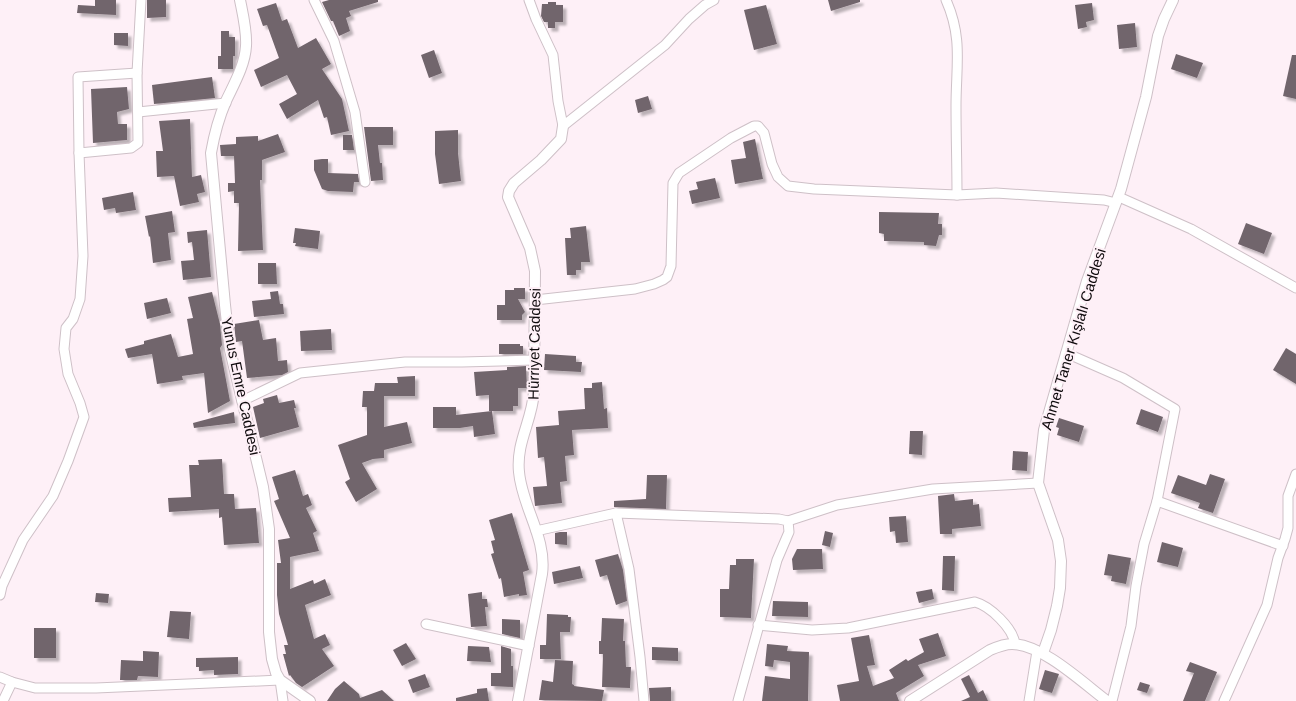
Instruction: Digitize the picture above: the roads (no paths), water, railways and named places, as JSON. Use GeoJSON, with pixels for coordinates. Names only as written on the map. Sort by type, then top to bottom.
{"type":"FeatureCollection","features":[{"type":"Feature","properties":{"kind":"street"},"geometry":{"type":"LineString","coordinates":[[78,153],[130,148],[138,142],[137,73],[141,0]]}},
{"type":"Feature","properties":{"kind":"street","name":"Yunus Emre Caddesi"},"geometry":{"type":"LineString","coordinates":[[240,0],[245,23],[246,48],[215,135],[211,153],[230,350],[263,487],[268,520],[271,549],[270,646],[276,673],[280,680]]}},
{"type":"Feature","properties":{"kind":"street"},"geometry":{"type":"LineString","coordinates":[[314,0],[334,41],[355,112],[365,182]]}},
{"type":"Feature","properties":{"kind":"street"},"geometry":{"type":"LineString","coordinates":[[529,0],[553,54],[558,101],[563,126],[665,45],[689,20],[714,0]]}},
{"type":"Feature","properties":{"kind":"street"},"geometry":{"type":"LineString","coordinates":[[946,0],[953,15],[958,48],[957,195]]}},
{"type":"Feature","properties":{"kind":"street","name":"Ahmet Taner Kışlalı Caddesi"},"geometry":{"type":"LineString","coordinates":[[1040,652],[1052,630],[1060,588],[1061,561],[1058,540],[1038,483],[1044,430],[1087,281],[1117,200],[1146,97],[1158,36],[1172,0]]}},
{"type":"Feature","properties":{"kind":"street"},"geometry":{"type":"LineString","coordinates":[[0,595],[1,586],[23,540],[53,496],[84,417],[68,374],[64,349],[66,328],[73,319],[80,299],[83,256],[78,153],[78,77],[137,73]]}},
{"type":"Feature","properties":{"kind":"street"},"geometry":{"type":"LineString","coordinates":[[138,112],[226,103]]}},
{"type":"Feature","properties":{"kind":"street","name":"Hürriyet Caddesi"},"geometry":{"type":"LineString","coordinates":[[518,701],[543,565],[542,548],[521,483],[518,461],[519,447],[533,405],[533,324],[535,300],[533,260],[530,248],[508,197],[514,183],[541,160],[561,139],[563,126]]}},
{"type":"Feature","properties":{"kind":"street"},"geometry":{"type":"LineString","coordinates":[[535,300],[636,289],[663,280],[670,271],[671,266],[673,183],[679,174],[731,138],[754,126],[758,126],[764,133],[772,164],[778,177],[788,186],[814,189],[957,195],[996,193],[1117,200],[1192,228],[1296,288]]}},
{"type":"Feature","properties":{"kind":"street"},"geometry":{"type":"LineString","coordinates":[[1066,353],[1123,378],[1175,409],[1157,501],[1144,544],[1136,586],[1132,626],[1112,701]]}},
{"type":"Feature","properties":{"kind":"street"},"geometry":{"type":"LineString","coordinates":[[242,401],[300,373],[405,362],[534,360]]}},
{"type":"Feature","properties":{"kind":"street"},"geometry":{"type":"LineString","coordinates":[[1224,701],[1267,605],[1288,528],[1288,496],[1296,474]]}},
{"type":"Feature","properties":{"kind":"street"},"geometry":{"type":"LineString","coordinates":[[536,531],[616,513],[779,519],[788,521],[837,505],[933,490],[1038,483]]}},
{"type":"Feature","properties":{"kind":"street"},"geometry":{"type":"LineString","coordinates":[[1157,501],[1283,546]]}},
{"type":"Feature","properties":{"kind":"street"},"geometry":{"type":"LineString","coordinates":[[616,513],[629,569],[644,701]]}},
{"type":"Feature","properties":{"kind":"street"},"geometry":{"type":"LineString","coordinates":[[738,701],[777,560],[789,532],[788,521]]}},
{"type":"Feature","properties":{"kind":"street"},"geometry":{"type":"LineString","coordinates":[[758,625],[812,630],[848,628],[975,602],[984,605],[994,612],[1011,634],[1015,644]]}},
{"type":"Feature","properties":{"kind":"street"},"geometry":{"type":"LineString","coordinates":[[426,624],[529,646]]}},
{"type":"Feature","properties":{"kind":"street"},"geometry":{"type":"LineString","coordinates":[[910,701],[990,650],[1002,645],[1015,644],[1030,647],[1040,652],[1107,701]]}},
{"type":"Feature","properties":{"kind":"street"},"geometry":{"type":"LineString","coordinates":[[1028,701],[1040,652]]}},
{"type":"Feature","properties":{"kind":"street"},"geometry":{"type":"LineString","coordinates":[[0,677],[35,688],[96,688],[280,680],[310,701]]}},
{"type":"Feature","properties":{"kind":"street"},"geometry":{"type":"LineString","coordinates":[[280,680],[283,701]]}},
{"type":"Feature","properties":{"kind":"street"},"geometry":{"type":"LineString","coordinates":[[3,701],[12,682]]}}]}
